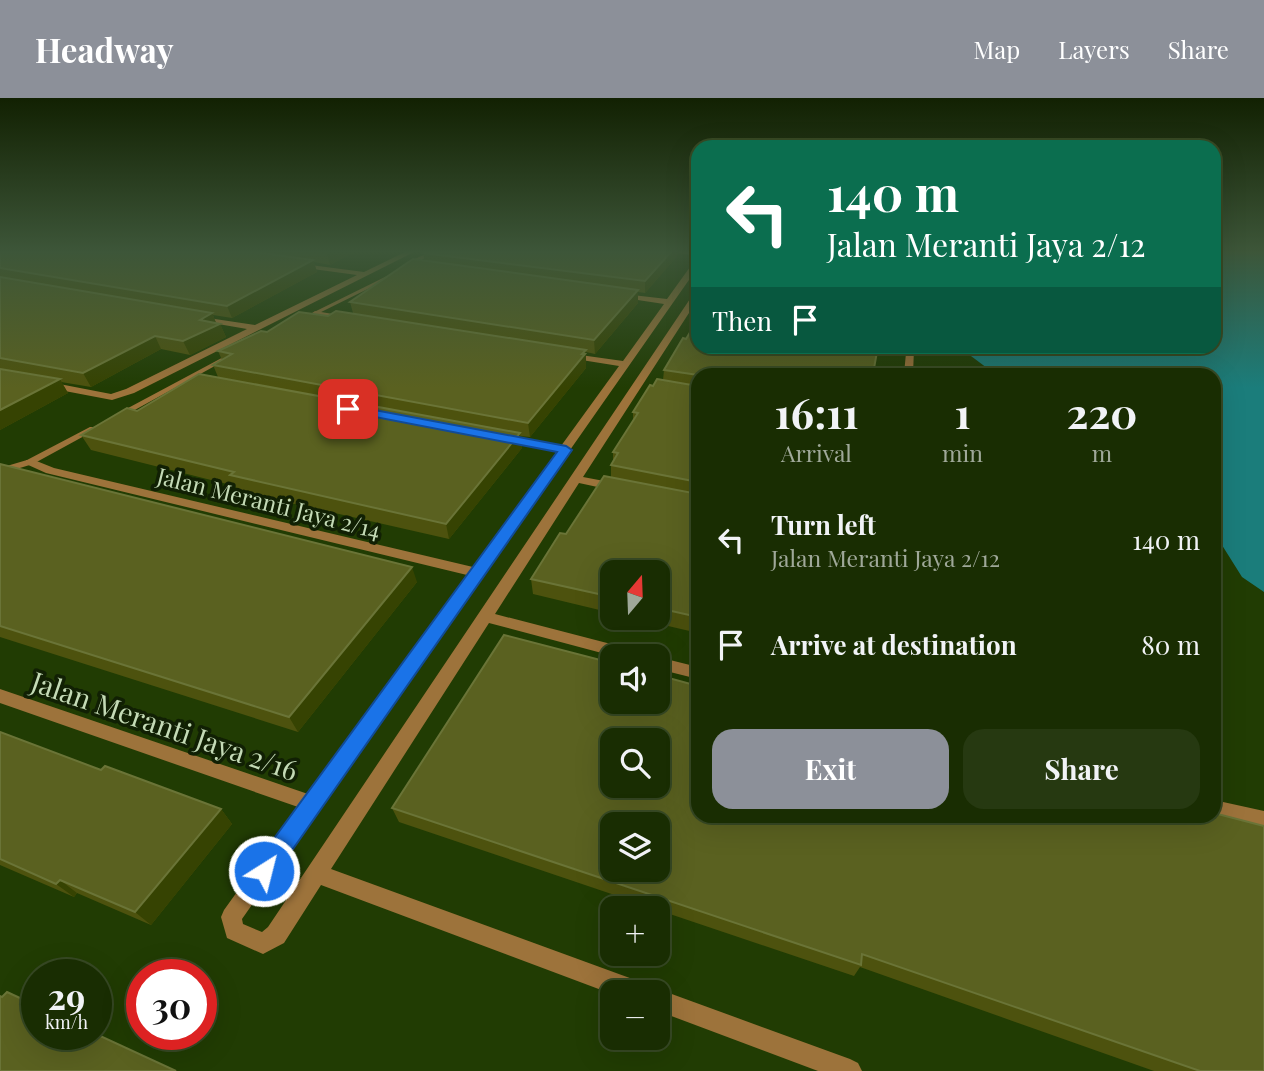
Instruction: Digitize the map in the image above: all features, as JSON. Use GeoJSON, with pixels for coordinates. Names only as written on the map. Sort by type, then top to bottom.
{"type":"FeatureCollection","features":[{"type":"Feature","properties":{"kind":"street"},"geometry":{"type":"LineString","coordinates":[[37,383],[112,397],[317,297]]}},
{"type":"Feature","properties":{"kind":"street"},"geometry":{"type":"LineString","coordinates":[[635,297],[670,302]]}},
{"type":"Feature","properties":{"kind":"street"},"geometry":{"type":"LineString","coordinates":[[675,297],[231,916],[234,931],[263,943],[276,935],[623,407],[644,386],[691,307]]}},
{"type":"Feature","properties":{"kind":"street"},"geometry":{"type":"LineString","coordinates":[[315,314],[356,320]]}},
{"type":"Feature","properties":{"kind":"street"},"geometry":{"type":"LineString","coordinates":[[188,316],[255,328]]}},
{"type":"Feature","properties":{"kind":"street"},"geometry":{"type":"LineString","coordinates":[[559,353],[626,364]]}},
{"type":"Feature","properties":{"kind":"street"},"geometry":{"type":"LineString","coordinates":[[186,378],[213,383]]}},
{"type":"Feature","properties":{"kind":"street"},"geometry":{"type":"LineString","coordinates":[[599,403],[623,407]]}},
{"type":"Feature","properties":{"kind":"street"},"geometry":{"type":"LineString","coordinates":[[484,435],[566,450]]}},
{"type":"Feature","properties":{"kind":"street","name":"Jalan Meranti Jaya 2/14"},"geometry":{"type":"LineString","coordinates":[[30,462],[50,471],[478,573]]}},
{"type":"Feature","properties":{"kind":"street"},"geometry":{"type":"LineString","coordinates":[[576,479],[630,490]]}},
{"type":"Feature","properties":{"kind":"street"},"geometry":{"type":"LineString","coordinates":[[485,617],[600,647]]}},
{"type":"Feature","properties":{"kind":"street"},"geometry":{"type":"LineString","coordinates":[[670,666],[691,671]]}},
{"type":"Feature","properties":{"kind":"street","name":"Jalan Meranti Jaya 2/16"},"geometry":{"type":"LineString","coordinates":[[0,696],[313,804]]}},
{"type":"Feature","properties":{"kind":"street"},"geometry":{"type":"LineString","coordinates":[[1221,810],[1264,820]]}},
{"type":"Feature","properties":{"kind":"street"},"geometry":{"type":"LineString","coordinates":[[316,873],[606,980]]}},
{"type":"Feature","properties":{"kind":"street"},"geometry":{"type":"LineString","coordinates":[[670,1004],[850,1071]]}},
{"type":"Feature","properties":{"kind":"lane"},"geometry":{"type":"LineString","coordinates":[[300,320],[348,297]]}},
{"type":"Feature","properties":{"kind":"lane"},"geometry":{"type":"LineString","coordinates":[[0,471],[30,462],[243,349]]}},
{"type":"Feature","properties":{"kind":"water"},"geometry":{"type":"Polygon","coordinates":[[[1221,297],[1264,297],[1264,592],[1242,577],[1221,544],[1221,368],[987,368],[968,354],[1221,354],[1221,297]]]}},
{"type":"Feature","properties":{"kind":"building"},"geometry":{"type":"Polygon","coordinates":[[[0,297],[120,297],[212,313],[200,320],[220,324],[183,341],[155,336],[83,373],[0,358],[0,297]]]}},
{"type":"Feature","properties":{"kind":"building"},"geometry":{"type":"Polygon","coordinates":[[[176,297],[243,297],[227,306],[176,297]]]}},
{"type":"Feature","properties":{"kind":"building"},"geometry":{"type":"Polygon","coordinates":[[[357,297],[631,297],[594,340],[350,302],[357,297]]]}},
{"type":"Feature","properties":{"kind":"building"},"geometry":{"type":"Polygon","coordinates":[[[336,311],[586,350],[528,423],[213,365],[232,354],[218,351],[261,331],[267,332],[299,312],[328,316],[336,311]]]}},
{"type":"Feature","properties":{"kind":"building"},"geometry":{"type":"Polygon","coordinates":[[[691,331],[691,354],[877,354],[874,368],[691,368],[691,374],[664,370],[683,338],[686,339],[691,331]]]}},
{"type":"Feature","properties":{"kind":"building"},"geometry":{"type":"Polygon","coordinates":[[[0,369],[60,379],[0,410],[0,369]]]}},
{"type":"Feature","properties":{"kind":"building"},"geometry":{"type":"Polygon","coordinates":[[[199,374],[520,433],[446,524],[230,475],[234,472],[81,435],[127,408],[137,411],[199,374]]]}},
{"type":"Feature","properties":{"kind":"building"},"geometry":{"type":"Polygon","coordinates":[[[657,379],[691,385],[691,481],[611,465],[618,453],[613,452],[638,413],[633,412],[650,385],[653,386],[657,379]]]}},
{"type":"Feature","properties":{"kind":"building"},"geometry":{"type":"Polygon","coordinates":[[[0,464],[412,567],[289,717],[0,626],[0,464]]]}},
{"type":"Feature","properties":{"kind":"building"},"geometry":{"type":"Polygon","coordinates":[[[604,476],[691,493],[691,615],[670,611],[670,560],[600,560],[600,594],[531,579],[560,533],[566,534],[604,476]]]}},
{"type":"Feature","properties":{"kind":"building"},"geometry":{"type":"Polygon","coordinates":[[[504,635],[600,660],[600,714],[670,714],[670,678],[691,684],[691,823],[1221,823],[1221,815],[1264,826],[1264,1071],[1200,1071],[862,954],[861,965],[670,901],[670,896],[655,896],[613,882],[670,882],[670,812],[600,812],[600,878],[392,808],[504,635]]]}},
{"type":"Feature","properties":{"kind":"building"},"geometry":{"type":"Polygon","coordinates":[[[0,732],[101,770],[105,766],[221,809],[135,912],[60,880],[56,884],[0,859],[0,732]]]}},
{"type":"Feature","properties":{"kind":"building"},"geometry":{"type":"Polygon","coordinates":[[[7,992],[21,999],[21,1050],[112,1050],[112,1041],[176,1071],[0,1071],[0,996],[7,992]]]}},
{"type":"Feature","properties":{"kind":"route"},"geometry":{"type":"LineString","coordinates":[[264,871],[566,450],[348,409]]}}]}
